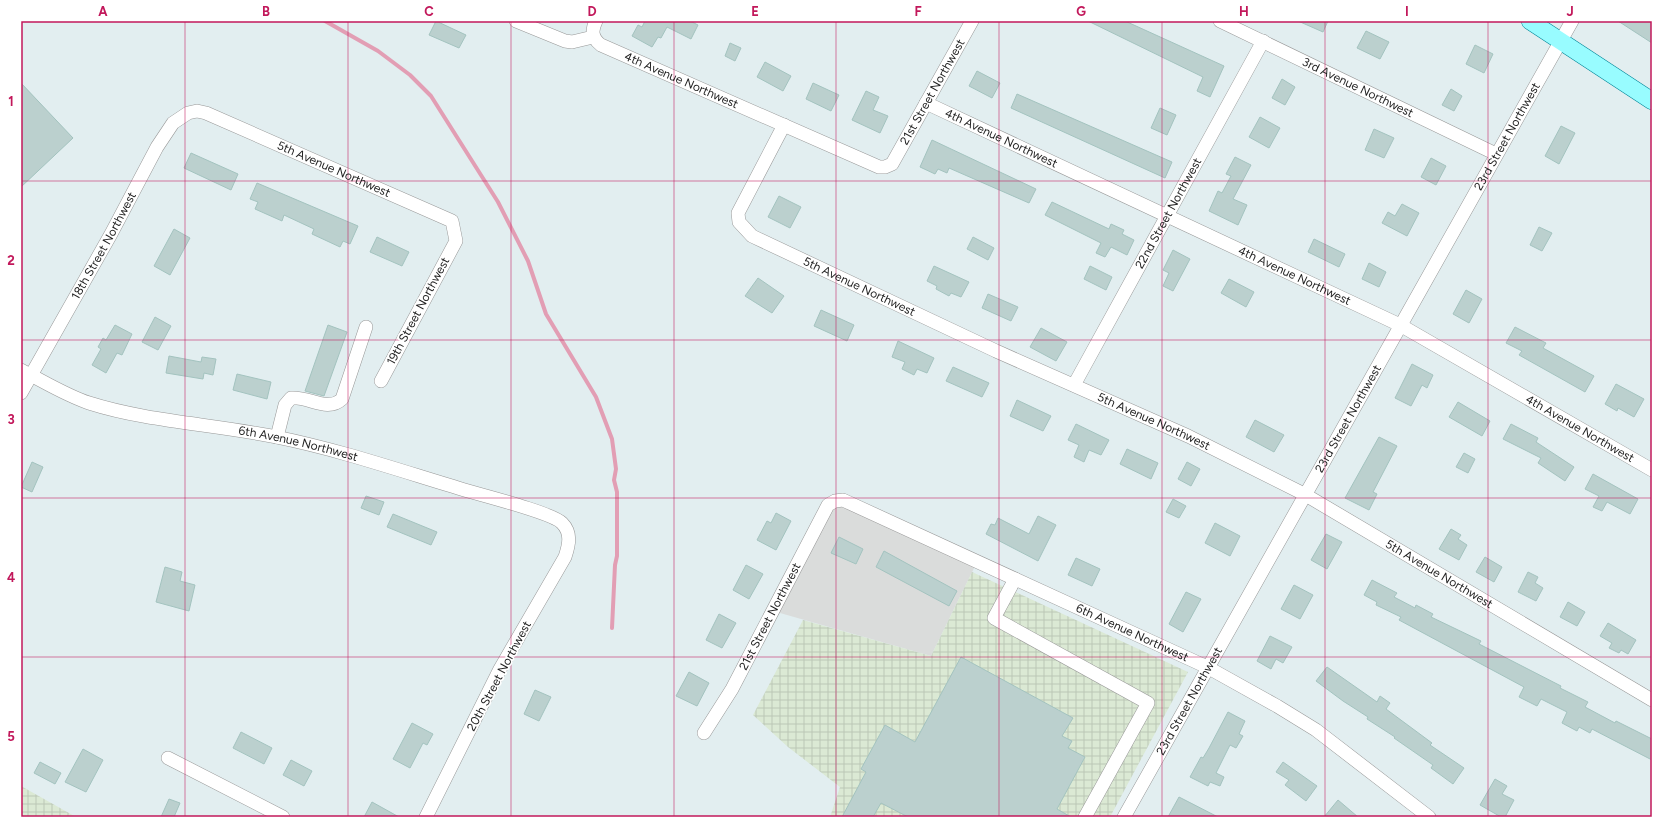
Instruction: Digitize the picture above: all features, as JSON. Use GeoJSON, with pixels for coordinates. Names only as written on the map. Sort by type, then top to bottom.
{"type":"FeatureCollection","features":[{"type":"Feature","properties":{"kind":"main road"},"geometry":{"type":"LineString","coordinates":[[1530,21],[1652,101]]}},
{"type":"Feature","properties":{"kind":"street"},"geometry":{"type":"LineString","coordinates":[[516,21],[565,41],[572,42],[594,37],[593,27],[596,21]]}},
{"type":"Feature","properties":{"kind":"street","name":"21st Street Northwest"},"geometry":{"type":"LineString","coordinates":[[892,164],[972,21]]}},
{"type":"Feature","properties":{"kind":"street","name":"3rd Avenue Northwest"},"geometry":{"type":"LineString","coordinates":[[1220,21],[1496,154]]}},
{"type":"Feature","properties":{"kind":"street","name":"23rd Street Northwest"},"geometry":{"type":"LineString","coordinates":[[1124,817],[1304,494],[1572,21]]}},
{"type":"Feature","properties":{"kind":"street","name":"4th Avenue Northwest"},"geometry":{"type":"LineString","coordinates":[[594,37],[601,45],[879,167],[885,168],[892,164]]}},
{"type":"Feature","properties":{"kind":"street","name":"22nd Street Northwest"},"geometry":{"type":"LineString","coordinates":[[1074,385],[1263,41]]}},
{"type":"Feature","properties":{"kind":"street","name":"4th Avenue Northwest"},"geometry":{"type":"LineString","coordinates":[[926,103],[1168,215],[1400,325],[1652,470]]}},
{"type":"Feature","properties":{"kind":"street","name":"5th Avenue Northwest"},"geometry":{"type":"LineString","coordinates":[[197,111],[206,113],[290,149],[452,221],[456,241]]}},
{"type":"Feature","properties":{"kind":"street","name":"18th Street Northwest"},"geometry":{"type":"LineString","coordinates":[[21,393],[26,372],[111,234],[157,147],[173,122],[184,114],[197,111]]}},
{"type":"Feature","properties":{"kind":"street","name":"5th Avenue Northwest"},"geometry":{"type":"LineString","coordinates":[[784,125],[738,213],[738,222],[745,231],[752,236],[996,351],[1188,436],[1304,494],[1652,700]]}},
{"type":"Feature","properties":{"kind":"street","name":"19th Street Northwest"},"geometry":{"type":"LineString","coordinates":[[380,381],[456,241]]}},
{"type":"Feature","properties":{"kind":"street"},"geometry":{"type":"LineString","coordinates":[[277,437],[285,405],[291,398],[300,397],[329,406],[338,403],[342,399],[366,327]]}},
{"type":"Feature","properties":{"kind":"street","name":"6th Avenue Northwest"},"geometry":{"type":"LineString","coordinates":[[26,372],[68,394],[109,409],[277,437],[356,457],[552,517],[562,523],[569,535]]}},
{"type":"Feature","properties":{"kind":"street","name":"6th Avenue Northwest"},"geometry":{"type":"LineString","coordinates":[[835,501],[843,500],[1207,667],[1277,706],[1316,730],[1429,817]]}},
{"type":"Feature","properties":{"kind":"street","name":"21st Street Northwest"},"geometry":{"type":"LineString","coordinates":[[704,733],[732,689],[828,505],[835,501]]}},
{"type":"Feature","properties":{"kind":"street","name":"20th Street Northwest"},"geometry":{"type":"LineString","coordinates":[[426,817],[500,669],[565,557],[569,535]]}},
{"type":"Feature","properties":{"kind":"street"},"geometry":{"type":"LineString","coordinates":[[1014,579],[994,618],[1148,703],[1085,817]]}},
{"type":"Feature","properties":{"kind":"street"},"geometry":{"type":"LineString","coordinates":[[168,758],[283,817]]}},
{"type":"Feature","properties":{"kind":"shaded area"},"geometry":{"type":"Polygon","coordinates":[[[835,501],[977,562],[931,656],[773,611],[835,501]]]}},
{"type":"Feature","properties":{"kind":"shaded area"},"geometry":{"type":"Polygon","coordinates":[[[972,572],[1188,672],[1110,817],[830,817],[840,787],[788,747],[753,715],[803,620],[931,656],[972,572]]]}},
{"type":"Feature","properties":{"kind":"shaded area"},"geometry":{"type":"Polygon","coordinates":[[[21,786],[76,817],[21,817],[21,786]]]}},
{"type":"Feature","properties":{"kind":"building"},"geometry":{"type":"Polygon","coordinates":[[[436,21],[466,35],[459,48],[429,35],[436,21]]]}},
{"type":"Feature","properties":{"kind":"building"},"geometry":{"type":"Polygon","coordinates":[[[645,21],[690,21],[698,25],[691,39],[667,27],[661,38],[658,37],[652,47],[632,36],[638,25],[642,27],[645,21]]]}},
{"type":"Feature","properties":{"kind":"building"},"geometry":{"type":"Polygon","coordinates":[[[1088,21],[1125,21],[1224,66],[1210,97],[1197,91],[1203,77],[1088,21]]]}},
{"type":"Feature","properties":{"kind":"building"},"geometry":{"type":"Polygon","coordinates":[[[1298,21],[1328,21],[1323,32],[1298,21]]]}},
{"type":"Feature","properties":{"kind":"building"},"geometry":{"type":"Polygon","coordinates":[[[1618,21],[1652,21],[1652,43],[1618,21]]]}},
{"type":"Feature","properties":{"kind":"building"},"geometry":{"type":"Polygon","coordinates":[[[1366,31],[1389,42],[1380,59],[1357,48],[1366,31]]]}},
{"type":"Feature","properties":{"kind":"building"},"geometry":{"type":"Polygon","coordinates":[[[730,43],[741,48],[735,61],[725,56],[730,43]]]}},
{"type":"Feature","properties":{"kind":"building"},"geometry":{"type":"Polygon","coordinates":[[[1475,45],[1493,54],[1484,73],[1466,64],[1475,45]]]}},
{"type":"Feature","properties":{"kind":"building"},"geometry":{"type":"Polygon","coordinates":[[[765,62],[791,76],[783,91],[757,77],[765,62]]]}},
{"type":"Feature","properties":{"kind":"building"},"geometry":{"type":"Polygon","coordinates":[[[977,71],[1000,83],[992,98],[969,86],[977,71]]]}},
{"type":"Feature","properties":{"kind":"building"},"geometry":{"type":"Polygon","coordinates":[[[1282,79],[1295,87],[1285,105],[1272,98],[1282,79]]]}},
{"type":"Feature","properties":{"kind":"building"},"geometry":{"type":"Polygon","coordinates":[[[21,83],[73,138],[21,187],[21,83]]]}},
{"type":"Feature","properties":{"kind":"building"},"geometry":{"type":"Polygon","coordinates":[[[813,83],[839,95],[831,111],[806,99],[813,83]]]}},
{"type":"Feature","properties":{"kind":"building"},"geometry":{"type":"Polygon","coordinates":[[[1451,89],[1462,96],[1454,111],[1442,105],[1451,89]]]}},
{"type":"Feature","properties":{"kind":"building"},"geometry":{"type":"Polygon","coordinates":[[[866,91],[879,97],[873,110],[888,116],[880,133],[852,120],[866,91]]]}},
{"type":"Feature","properties":{"kind":"building"},"geometry":{"type":"Polygon","coordinates":[[[1017,94],[1172,162],[1165,178],[1011,108],[1017,94]]]}},
{"type":"Feature","properties":{"kind":"building"},"geometry":{"type":"Polygon","coordinates":[[[1160,108],[1176,115],[1167,135],[1151,128],[1160,108]]]}},
{"type":"Feature","properties":{"kind":"building"},"geometry":{"type":"Polygon","coordinates":[[[1260,117],[1280,128],[1269,148],[1249,137],[1260,117]]]}},
{"type":"Feature","properties":{"kind":"building"},"geometry":{"type":"Polygon","coordinates":[[[1561,126],[1575,133],[1559,164],[1545,156],[1561,126]]]}},
{"type":"Feature","properties":{"kind":"building"},"geometry":{"type":"Polygon","coordinates":[[[1374,129],[1394,138],[1384,158],[1365,150],[1374,129]]]}},
{"type":"Feature","properties":{"kind":"building"},"geometry":{"type":"Polygon","coordinates":[[[932,140],[1036,189],[1029,203],[949,168],[947,173],[938,169],[935,174],[920,167],[932,140]]]}},
{"type":"Feature","properties":{"kind":"building"},"geometry":{"type":"Polygon","coordinates":[[[191,153],[238,174],[231,190],[184,168],[191,153]]]}},
{"type":"Feature","properties":{"kind":"building"},"geometry":{"type":"Polygon","coordinates":[[[1235,157],[1251,165],[1233,199],[1247,205],[1238,225],[1209,211],[1218,191],[1222,193],[1231,176],[1226,174],[1235,157]]]}},
{"type":"Feature","properties":{"kind":"building"},"geometry":{"type":"Polygon","coordinates":[[[1431,158],[1446,166],[1436,185],[1421,177],[1431,158]]]}},
{"type":"Feature","properties":{"kind":"building"},"geometry":{"type":"Polygon","coordinates":[[[257,183],[358,226],[350,244],[343,241],[340,247],[312,234],[314,229],[284,215],[282,221],[255,209],[258,202],[250,199],[257,183]]]}},
{"type":"Feature","properties":{"kind":"building"},"geometry":{"type":"Polygon","coordinates":[[[779,196],[801,207],[790,228],[768,217],[779,196]]]}},
{"type":"Feature","properties":{"kind":"building"},"geometry":{"type":"Polygon","coordinates":[[[1052,202],[1109,229],[1111,224],[1124,230],[1122,234],[1134,240],[1127,255],[1111,247],[1105,257],[1096,253],[1101,243],[1045,215],[1052,202]]]}},
{"type":"Feature","properties":{"kind":"building"},"geometry":{"type":"Polygon","coordinates":[[[1402,204],[1419,213],[1407,236],[1382,223],[1388,212],[1395,216],[1402,204]]]}},
{"type":"Feature","properties":{"kind":"building"},"geometry":{"type":"Polygon","coordinates":[[[1539,227],[1552,233],[1542,251],[1530,245],[1539,227]]]}},
{"type":"Feature","properties":{"kind":"building"},"geometry":{"type":"Polygon","coordinates":[[[174,229],[190,238],[170,275],[154,266],[174,229]]]}},
{"type":"Feature","properties":{"kind":"building"},"geometry":{"type":"Polygon","coordinates":[[[377,237],[409,252],[402,266],[370,252],[377,237]]]}},
{"type":"Feature","properties":{"kind":"building"},"geometry":{"type":"Polygon","coordinates":[[[973,237],[994,248],[988,260],[967,249],[973,237]]]}},
{"type":"Feature","properties":{"kind":"building"},"geometry":{"type":"Polygon","coordinates":[[[1314,239],[1345,254],[1339,267],[1308,252],[1314,239]]]}},
{"type":"Feature","properties":{"kind":"building"},"geometry":{"type":"Polygon","coordinates":[[[1173,250],[1190,259],[1173,291],[1163,286],[1169,273],[1163,270],[1173,250]]]}},
{"type":"Feature","properties":{"kind":"building"},"geometry":{"type":"Polygon","coordinates":[[[1369,263],[1386,272],[1379,287],[1362,279],[1369,263]]]}},
{"type":"Feature","properties":{"kind":"building"},"geometry":{"type":"Polygon","coordinates":[[[934,266],[969,282],[961,297],[951,293],[949,296],[936,289],[937,286],[927,281],[934,266]]]}},
{"type":"Feature","properties":{"kind":"building"},"geometry":{"type":"Polygon","coordinates":[[[1090,266],[1112,277],[1106,290],[1084,279],[1090,266]]]}},
{"type":"Feature","properties":{"kind":"building"},"geometry":{"type":"Polygon","coordinates":[[[758,278],[784,296],[772,313],[745,296],[758,278]]]}},
{"type":"Feature","properties":{"kind":"building"},"geometry":{"type":"Polygon","coordinates":[[[1229,279],[1254,292],[1246,307],[1221,293],[1229,279]]]}},
{"type":"Feature","properties":{"kind":"building"},"geometry":{"type":"Polygon","coordinates":[[[1466,290],[1482,299],[1469,323],[1453,314],[1466,290]]]}},
{"type":"Feature","properties":{"kind":"building"},"geometry":{"type":"Polygon","coordinates":[[[988,294],[1018,307],[1011,321],[982,308],[988,294]]]}},
{"type":"Feature","properties":{"kind":"building"},"geometry":{"type":"Polygon","coordinates":[[[821,310],[854,325],[847,341],[814,326],[821,310]]]}},
{"type":"Feature","properties":{"kind":"building"},"geometry":{"type":"Polygon","coordinates":[[[155,317],[171,326],[158,350],[142,342],[155,317]]]}},
{"type":"Feature","properties":{"kind":"building"},"geometry":{"type":"Polygon","coordinates":[[[115,325],[132,334],[122,355],[117,353],[106,373],[92,365],[101,349],[98,347],[103,338],[106,340],[115,325]]]}},
{"type":"Feature","properties":{"kind":"building"},"geometry":{"type":"Polygon","coordinates":[[[328,325],[347,332],[324,396],[305,391],[328,325]]]}},
{"type":"Feature","properties":{"kind":"building"},"geometry":{"type":"Polygon","coordinates":[[[1515,327],[1546,343],[1543,348],[1594,376],[1585,392],[1519,355],[1522,351],[1506,343],[1515,327]]]}},
{"type":"Feature","properties":{"kind":"building"},"geometry":{"type":"Polygon","coordinates":[[[1041,328],[1067,342],[1056,361],[1030,347],[1041,328]]]}},
{"type":"Feature","properties":{"kind":"building"},"geometry":{"type":"Polygon","coordinates":[[[898,341],[934,358],[927,373],[917,369],[914,375],[902,369],[905,362],[892,357],[898,341]]]}},
{"type":"Feature","properties":{"kind":"building"},"geometry":{"type":"Polygon","coordinates":[[[169,356],[201,362],[202,357],[216,359],[213,375],[204,373],[203,379],[166,373],[169,356]]]}},
{"type":"Feature","properties":{"kind":"building"},"geometry":{"type":"Polygon","coordinates":[[[1412,364],[1433,375],[1427,388],[1422,385],[1411,406],[1395,398],[1412,364]]]}},
{"type":"Feature","properties":{"kind":"building"},"geometry":{"type":"Polygon","coordinates":[[[953,367],[989,383],[982,397],[946,381],[953,367]]]}},
{"type":"Feature","properties":{"kind":"building"},"geometry":{"type":"Polygon","coordinates":[[[237,374],[271,382],[267,399],[233,390],[237,374]]]}},
{"type":"Feature","properties":{"kind":"building"},"geometry":{"type":"Polygon","coordinates":[[[1616,384],[1644,399],[1634,417],[1618,408],[1617,411],[1605,404],[1616,384]]]}},
{"type":"Feature","properties":{"kind":"building"},"geometry":{"type":"Polygon","coordinates":[[[1017,400],[1051,416],[1043,431],[1010,416],[1017,400]]]}},
{"type":"Feature","properties":{"kind":"building"},"geometry":{"type":"Polygon","coordinates":[[[1458,402],[1490,421],[1482,436],[1449,417],[1458,402]]]}},
{"type":"Feature","properties":{"kind":"building"},"geometry":{"type":"Polygon","coordinates":[[[1255,420],[1284,435],[1274,452],[1246,437],[1255,420]]]}},
{"type":"Feature","properties":{"kind":"building"},"geometry":{"type":"Polygon","coordinates":[[[1076,424],[1109,440],[1101,455],[1089,450],[1084,462],[1074,457],[1079,445],[1068,440],[1076,424]]]}},
{"type":"Feature","properties":{"kind":"building"},"geometry":{"type":"Polygon","coordinates":[[[1511,424],[1538,438],[1536,442],[1574,467],[1565,481],[1538,463],[1541,458],[1503,439],[1511,424]]]}},
{"type":"Feature","properties":{"kind":"building"},"geometry":{"type":"Polygon","coordinates":[[[1379,437],[1397,446],[1373,492],[1377,494],[1369,510],[1345,498],[1379,437]]]}},
{"type":"Feature","properties":{"kind":"building"},"geometry":{"type":"Polygon","coordinates":[[[1127,449],[1158,463],[1151,479],[1120,464],[1127,449]]]}},
{"type":"Feature","properties":{"kind":"building"},"geometry":{"type":"Polygon","coordinates":[[[1464,453],[1475,459],[1468,473],[1456,467],[1464,453]]]}},
{"type":"Feature","properties":{"kind":"building"},"geometry":{"type":"Polygon","coordinates":[[[32,462],[43,467],[32,492],[21,487],[32,462]]]}},
{"type":"Feature","properties":{"kind":"building"},"geometry":{"type":"Polygon","coordinates":[[[1187,462],[1200,469],[1191,486],[1178,479],[1187,462]]]}},
{"type":"Feature","properties":{"kind":"building"},"geometry":{"type":"Polygon","coordinates":[[[1593,474],[1638,499],[1630,514],[1607,502],[1602,511],[1593,507],[1599,496],[1585,489],[1593,474]]]}},
{"type":"Feature","properties":{"kind":"building"},"geometry":{"type":"Polygon","coordinates":[[[366,496],[384,502],[379,515],[361,508],[366,496]]]}},
{"type":"Feature","properties":{"kind":"building"},"geometry":{"type":"Polygon","coordinates":[[[1173,499],[1186,506],[1179,518],[1166,512],[1173,499]]]}},
{"type":"Feature","properties":{"kind":"building"},"geometry":{"type":"Polygon","coordinates":[[[776,513],[791,521],[776,550],[757,540],[767,521],[771,523],[776,513]]]}},
{"type":"Feature","properties":{"kind":"building"},"geometry":{"type":"Polygon","coordinates":[[[393,514],[437,532],[431,545],[387,527],[393,514]]]}},
{"type":"Feature","properties":{"kind":"building"},"geometry":{"type":"Polygon","coordinates":[[[1038,516],[1056,525],[1038,561],[986,534],[991,524],[995,525],[998,518],[1029,534],[1038,516]]]}},
{"type":"Feature","properties":{"kind":"building"},"geometry":{"type":"Polygon","coordinates":[[[1215,523],[1240,536],[1230,556],[1205,543],[1215,523]]]}},
{"type":"Feature","properties":{"kind":"building"},"geometry":{"type":"Polygon","coordinates":[[[1451,529],[1461,535],[1458,539],[1467,545],[1459,560],[1439,549],[1451,529]]]}},
{"type":"Feature","properties":{"kind":"building"},"geometry":{"type":"Polygon","coordinates":[[[1326,534],[1342,542],[1327,569],[1311,560],[1326,534]]]}},
{"type":"Feature","properties":{"kind":"building"},"geometry":{"type":"Polygon","coordinates":[[[839,537],[863,549],[856,564],[831,553],[839,537]]]}},
{"type":"Feature","properties":{"kind":"building"},"geometry":{"type":"Polygon","coordinates":[[[884,551],[957,591],[949,606],[876,567],[884,551]]]}},
{"type":"Feature","properties":{"kind":"building"},"geometry":{"type":"Polygon","coordinates":[[[1485,557],[1502,567],[1494,582],[1476,572],[1485,557]]]}},
{"type":"Feature","properties":{"kind":"building"},"geometry":{"type":"Polygon","coordinates":[[[1076,558],[1100,569],[1092,586],[1068,575],[1076,558]]]}},
{"type":"Feature","properties":{"kind":"building"},"geometry":{"type":"Polygon","coordinates":[[[746,565],[763,574],[749,599],[733,590],[746,565]]]}},
{"type":"Feature","properties":{"kind":"building"},"geometry":{"type":"Polygon","coordinates":[[[165,567],[182,572],[180,581],[195,585],[189,611],[156,602],[165,567]]]}},
{"type":"Feature","properties":{"kind":"building"},"geometry":{"type":"Polygon","coordinates":[[[1528,572],[1538,577],[1535,583],[1543,588],[1536,601],[1518,592],[1528,572]]]}},
{"type":"Feature","properties":{"kind":"building"},"geometry":{"type":"Polygon","coordinates":[[[1372,580],[1397,593],[1394,597],[1415,608],[1416,605],[1433,614],[1431,617],[1481,641],[1479,644],[1561,686],[1560,688],[1588,702],[1585,707],[1615,723],[1616,721],[1652,739],[1652,760],[1592,729],[1590,733],[1579,727],[1577,731],[1562,723],[1567,712],[1541,699],[1537,706],[1519,697],[1524,687],[1399,620],[1401,617],[1376,605],[1377,602],[1364,595],[1372,580]]]}},
{"type":"Feature","properties":{"kind":"building"},"geometry":{"type":"Polygon","coordinates":[[[1294,585],[1313,595],[1300,619],[1281,609],[1294,585]]]}},
{"type":"Feature","properties":{"kind":"building"},"geometry":{"type":"Polygon","coordinates":[[[1186,592],[1201,599],[1183,632],[1169,624],[1186,592]]]}},
{"type":"Feature","properties":{"kind":"building"},"geometry":{"type":"Polygon","coordinates":[[[1568,602],[1585,612],[1577,626],[1560,617],[1568,602]]]}},
{"type":"Feature","properties":{"kind":"building"},"geometry":{"type":"Polygon","coordinates":[[[719,614],[736,623],[722,648],[706,640],[719,614]]]}},
{"type":"Feature","properties":{"kind":"building"},"geometry":{"type":"Polygon","coordinates":[[[1608,623],[1636,640],[1628,654],[1621,650],[1619,653],[1609,648],[1612,643],[1600,636],[1608,623]]]}},
{"type":"Feature","properties":{"kind":"building"},"geometry":{"type":"Polygon","coordinates":[[[1270,636],[1292,647],[1283,663],[1276,659],[1271,669],[1257,661],[1270,636]]]}},
{"type":"Feature","properties":{"kind":"building"},"geometry":{"type":"Polygon","coordinates":[[[961,657],[1073,718],[1062,736],[1072,741],[1068,748],[1085,757],[1057,809],[1071,817],[908,817],[881,803],[873,817],[842,817],[866,772],[861,769],[885,725],[915,742],[961,657]]]}},
{"type":"Feature","properties":{"kind":"building"},"geometry":{"type":"Polygon","coordinates":[[[1327,667],[1377,702],[1380,696],[1390,703],[1386,709],[1432,743],[1430,745],[1464,768],[1453,784],[1431,768],[1433,765],[1316,681],[1327,667]]]}},
{"type":"Feature","properties":{"kind":"building"},"geometry":{"type":"Polygon","coordinates":[[[689,672],[709,683],[697,706],[676,696],[689,672]]]}},
{"type":"Feature","properties":{"kind":"building"},"geometry":{"type":"Polygon","coordinates":[[[535,690],[551,697],[539,721],[524,714],[535,690]]]}},
{"type":"Feature","properties":{"kind":"building"},"geometry":{"type":"Polygon","coordinates":[[[1228,712],[1245,721],[1239,734],[1243,736],[1236,748],[1230,745],[1216,773],[1224,777],[1220,786],[1210,782],[1208,786],[1190,777],[1201,757],[1203,758],[1209,748],[1228,712]]]}},
{"type":"Feature","properties":{"kind":"building"},"geometry":{"type":"Polygon","coordinates":[[[412,723],[433,734],[427,745],[423,743],[410,768],[393,759],[412,723]]]}},
{"type":"Feature","properties":{"kind":"building"},"geometry":{"type":"Polygon","coordinates":[[[241,732],[272,748],[264,764],[233,748],[241,732]]]}},
{"type":"Feature","properties":{"kind":"building"},"geometry":{"type":"Polygon","coordinates":[[[83,749],[103,760],[86,792],[65,782],[83,749]]]}},
{"type":"Feature","properties":{"kind":"building"},"geometry":{"type":"Polygon","coordinates":[[[291,760],[312,771],[304,786],[283,775],[291,760]]]}},
{"type":"Feature","properties":{"kind":"building"},"geometry":{"type":"Polygon","coordinates":[[[40,762],[61,773],[55,784],[34,773],[40,762]]]}},
{"type":"Feature","properties":{"kind":"building"},"geometry":{"type":"Polygon","coordinates":[[[1283,762],[1317,786],[1306,801],[1285,785],[1289,780],[1276,772],[1283,762]]]}},
{"type":"Feature","properties":{"kind":"building"},"geometry":{"type":"Polygon","coordinates":[[[1495,779],[1507,786],[1502,794],[1514,800],[1505,817],[1501,817],[1480,805],[1495,779]]]}},
{"type":"Feature","properties":{"kind":"building"},"geometry":{"type":"Polygon","coordinates":[[[1179,797],[1218,817],[1168,817],[1179,797]]]}},
{"type":"Feature","properties":{"kind":"building"},"geometry":{"type":"Polygon","coordinates":[[[169,799],[180,803],[174,817],[161,817],[169,799]]]}},
{"type":"Feature","properties":{"kind":"building"},"geometry":{"type":"Polygon","coordinates":[[[1338,800],[1358,817],[1324,817],[1338,800]]]}},
{"type":"Feature","properties":{"kind":"building"},"geometry":{"type":"Polygon","coordinates":[[[372,802],[399,817],[364,817],[372,802]]]}},
{"type":"Feature","properties":{"kind":"waterway"},"geometry":{"type":"LineString","coordinates":[[325,21],[378,51],[410,75],[431,96],[498,202],[528,261],[546,314],[596,397],[612,439],[616,469],[614,480],[617,492],[617,556],[615,565],[612,628]]}}]}
